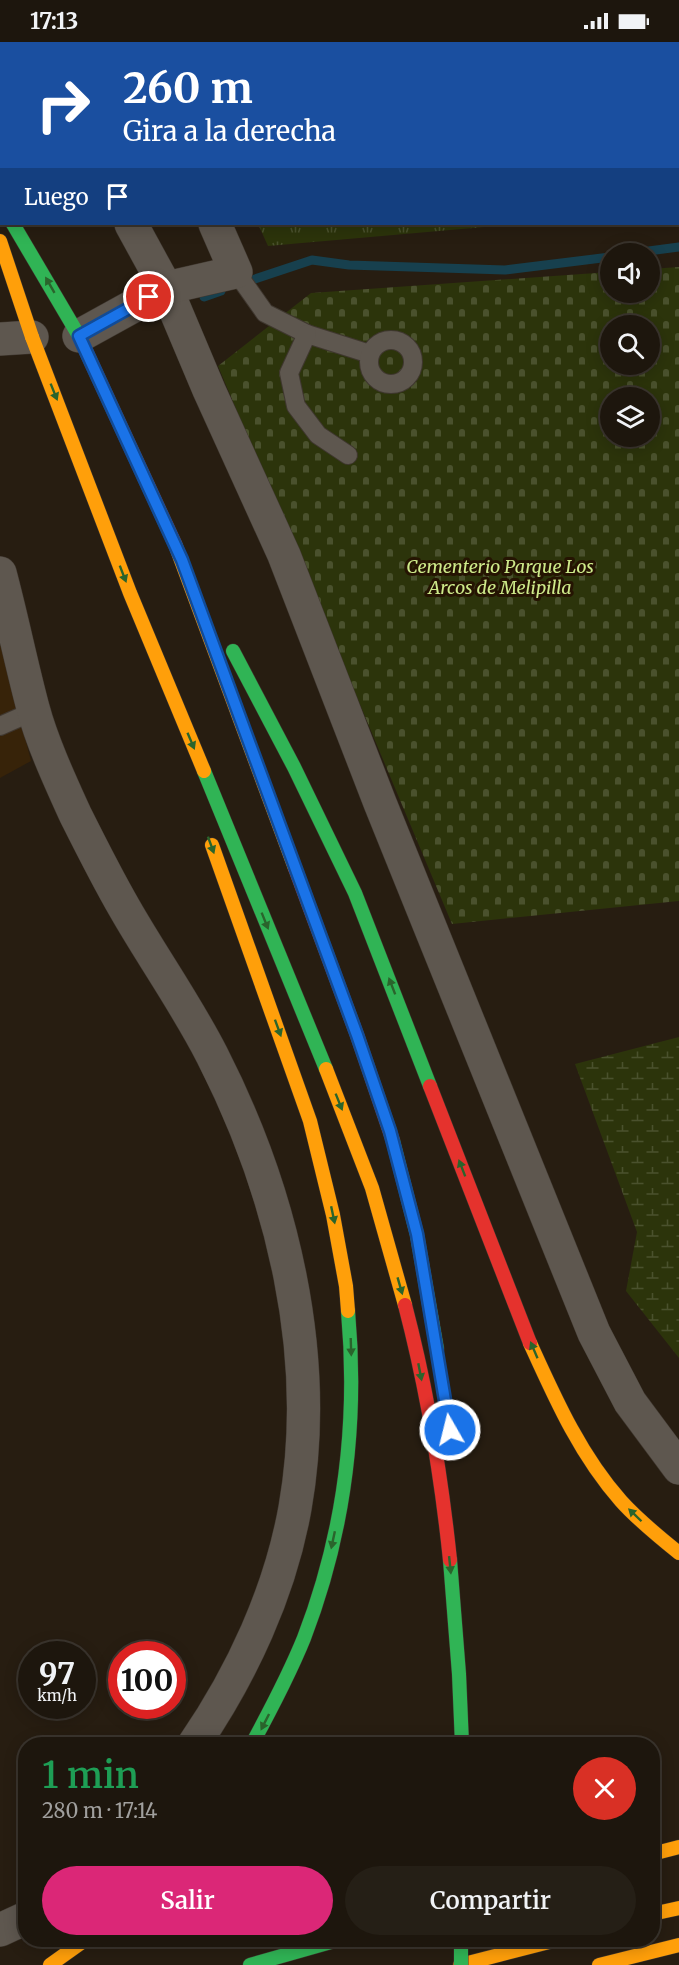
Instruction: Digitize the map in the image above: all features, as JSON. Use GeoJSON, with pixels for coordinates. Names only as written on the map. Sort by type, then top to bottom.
{"type":"FeatureCollection","features":[{"type":"Feature","properties":{"kind":"main road"},"geometry":{"type":"LineString","coordinates":[[14,225],[79,336],[182,560],[357,1035],[390,1131],[417,1234],[440,1364]]}},
{"type":"Feature","properties":{"kind":"main road"},"geometry":{"type":"LineString","coordinates":[[0,241],[32,337],[136,609],[371,1185],[408,1315],[428,1413],[444,1512],[455,1612],[462,1737]]}},
{"type":"Feature","properties":{"kind":"main road"},"geometry":{"type":"LineString","coordinates":[[182,560],[294,766],[355,893],[530,1343],[563,1415],[580,1446],[622,1502],[679,1553]]}},
{"type":"Feature","properties":{"kind":"main road"},"geometry":{"type":"LineString","coordinates":[[136,609],[181,752]]}},
{"type":"Feature","properties":{"kind":"main road"},"geometry":{"type":"LineString","coordinates":[[206,829],[303,1098],[340,1246],[350,1333],[351,1424],[346,1469],[329,1559],[318,1596],[286,1681],[256,1737]]}},
{"type":"Feature","properties":{"kind":"main road"},"geometry":{"type":"LineString","coordinates":[[660,1852],[679,1847]]}},
{"type":"Feature","properties":{"kind":"main road"},"geometry":{"type":"LineString","coordinates":[[660,1912],[679,1908]]}},
{"type":"Feature","properties":{"kind":"main road"},"geometry":{"type":"LineString","coordinates":[[599,1965],[679,1945]]}},
{"type":"Feature","properties":{"kind":"main road"},"geometry":{"type":"LineString","coordinates":[[50,1965],[75,1947]]}},
{"type":"Feature","properties":{"kind":"main road"},"geometry":{"type":"LineString","coordinates":[[250,1965],[313,1947]]}},
{"type":"Feature","properties":{"kind":"main road"},"geometry":{"type":"LineString","coordinates":[[461,1947],[460,1965],[530,1947]]}},
{"type":"Feature","properties":{"kind":"main road"},"geometry":{"type":"LineString","coordinates":[[481,1948],[481,1965]]}},
{"type":"Feature","properties":{"kind":"street"},"geometry":{"type":"LineString","coordinates":[[132,225],[166,288],[209,390],[284,555],[380,803],[594,1333],[630,1402],[679,1468]]}},
{"type":"Feature","properties":{"kind":"street"},"geometry":{"type":"LineString","coordinates":[[79,336],[166,288],[236,272],[215,225]]}},
{"type":"Feature","properties":{"kind":"street"},"geometry":{"type":"LineString","coordinates":[[0,339],[32,337]]}},
{"type":"Feature","properties":{"kind":"street"},"geometry":{"type":"LineString","coordinates":[[0,573],[34,711],[74,810],[126,910],[186,1006],[237,1107],[258,1160],[275,1214],[295,1306],[301,1353],[303,1404],[298,1482],[287,1544],[273,1588],[242,1661],[219,1708],[199,1737]]}},
{"type":"Feature","properties":{"kind":"street"},"geometry":{"type":"LineString","coordinates":[[0,1930],[18,1922]]}},
{"type":"Feature","properties":{"kind":"lane"},"geometry":{"type":"LineString","coordinates":[[236,272],[266,313],[307,334],[370,354]]}},
{"type":"Feature","properties":{"kind":"lane"},"geometry":{"type":"LineString","coordinates":[[307,334],[289,373],[296,406],[318,435],[348,455]]}},
{"type":"Feature","properties":{"kind":"lane"},"geometry":{"type":"LineString","coordinates":[[0,726],[34,711]]}},
{"type":"Feature","properties":{"kind":"shaded area"},"geometry":{"type":"Polygon","coordinates":[[[0,639],[31,761],[0,778],[0,639]]]}},
{"type":"Feature","properties":{"kind":"green space"},"geometry":{"type":"Polygon","coordinates":[[[258,225],[508,225],[268,246],[258,225]]]}},
{"type":"Feature","properties":{"kind":"green space","name":"Cementerio Parque Los Arcos de Melipilla"},"geometry":{"type":"Polygon","coordinates":[[[679,267],[679,901],[452,924],[218,366],[311,293],[600,273],[600,303],[660,303],[660,268],[679,267]]]}},
{"type":"Feature","properties":{"kind":"green space"},"geometry":{"type":"Polygon","coordinates":[[[679,1037],[679,1358],[626,1291],[637,1232],[575,1064],[679,1037]]]}},
{"type":"Feature","properties":{"kind":"waterway"},"geometry":{"type":"LineString","coordinates":[[660,250],[679,247]]}},
{"type":"Feature","properties":{"kind":"waterway"},"geometry":{"type":"LineString","coordinates":[[243,283],[312,260],[349,265],[505,270],[600,258]]}},
{"type":"Feature","properties":{"kind":"waterway"},"geometry":{"type":"LineString","coordinates":[[204,297],[221,291]]}},
{"type":"Feature","properties":{"kind":"traffic: fast"},"geometry":{"type":"LineString","coordinates":[[14,225],[79,336]]}},
{"type":"Feature","properties":{"kind":"traffic: fast"},"geometry":{"type":"LineString","coordinates":[[233,651],[294,767],[355,893],[430,1086]]}},
{"type":"Feature","properties":{"kind":"traffic: fast"},"geometry":{"type":"LineString","coordinates":[[204,771],[326,1069]]}},
{"type":"Feature","properties":{"kind":"traffic: fast"},"geometry":{"type":"LineString","coordinates":[[393,1141],[417,1235],[437,1349]]}},
{"type":"Feature","properties":{"kind":"traffic: fast"},"geometry":{"type":"LineString","coordinates":[[256,1737],[280,1692],[304,1638],[318,1599],[338,1518],[349,1436],[351,1353],[348,1311]]}},
{"type":"Feature","properties":{"kind":"traffic: fast"},"geometry":{"type":"LineString","coordinates":[[450,1560],[462,1737]]}},
{"type":"Feature","properties":{"kind":"traffic: fast"},"geometry":{"type":"LineString","coordinates":[[250,1965],[313,1947]]}},
{"type":"Feature","properties":{"kind":"traffic: fast"},"geometry":{"type":"LineString","coordinates":[[461,1947],[461,1965]]}},
{"type":"Feature","properties":{"kind":"traffic: slow"},"geometry":{"type":"LineString","coordinates":[[0,241],[32,337]]}},
{"type":"Feature","properties":{"kind":"traffic: slow"},"geometry":{"type":"LineString","coordinates":[[32,337],[130,593],[204,771]]}},
{"type":"Feature","properties":{"kind":"traffic: slow"},"geometry":{"type":"LineString","coordinates":[[175,544],[295,868]]}},
{"type":"Feature","properties":{"kind":"traffic: slow"},"geometry":{"type":"LineString","coordinates":[[212,845],[310,1121],[333,1215],[346,1286],[348,1311]]}},
{"type":"Feature","properties":{"kind":"traffic: slow"},"geometry":{"type":"LineString","coordinates":[[326,1069],[372,1188],[405,1305]]}},
{"type":"Feature","properties":{"kind":"traffic: slow"},"geometry":{"type":"LineString","coordinates":[[530,1343],[570,1425],[593,1465],[628,1508],[679,1553]]}},
{"type":"Feature","properties":{"kind":"traffic: slow"},"geometry":{"type":"LineString","coordinates":[[660,1852],[679,1847]]}},
{"type":"Feature","properties":{"kind":"traffic: slow"},"geometry":{"type":"LineString","coordinates":[[660,1912],[679,1908]]}},
{"type":"Feature","properties":{"kind":"traffic: slow"},"geometry":{"type":"LineString","coordinates":[[599,1965],[679,1945]]}},
{"type":"Feature","properties":{"kind":"traffic: slow"},"geometry":{"type":"LineString","coordinates":[[50,1965],[75,1947]]}},
{"type":"Feature","properties":{"kind":"traffic: slow"},"geometry":{"type":"LineString","coordinates":[[460,1965],[530,1947]]}},
{"type":"Feature","properties":{"kind":"traffic: jam"},"geometry":{"type":"LineString","coordinates":[[79,336],[175,544]]}},
{"type":"Feature","properties":{"kind":"traffic: jam"},"geometry":{"type":"LineString","coordinates":[[295,868],[357,1035],[393,1141]]}},
{"type":"Feature","properties":{"kind":"traffic: jam"},"geometry":{"type":"LineString","coordinates":[[430,1086],[530,1343]]}},
{"type":"Feature","properties":{"kind":"traffic: jam"},"geometry":{"type":"LineString","coordinates":[[405,1305],[432,1432],[450,1560]]}},
{"type":"Feature","properties":{"kind":"route"},"geometry":{"type":"LineString","coordinates":[[149,297],[79,336],[182,560],[384,1112],[417,1234],[450,1430]]}}]}
